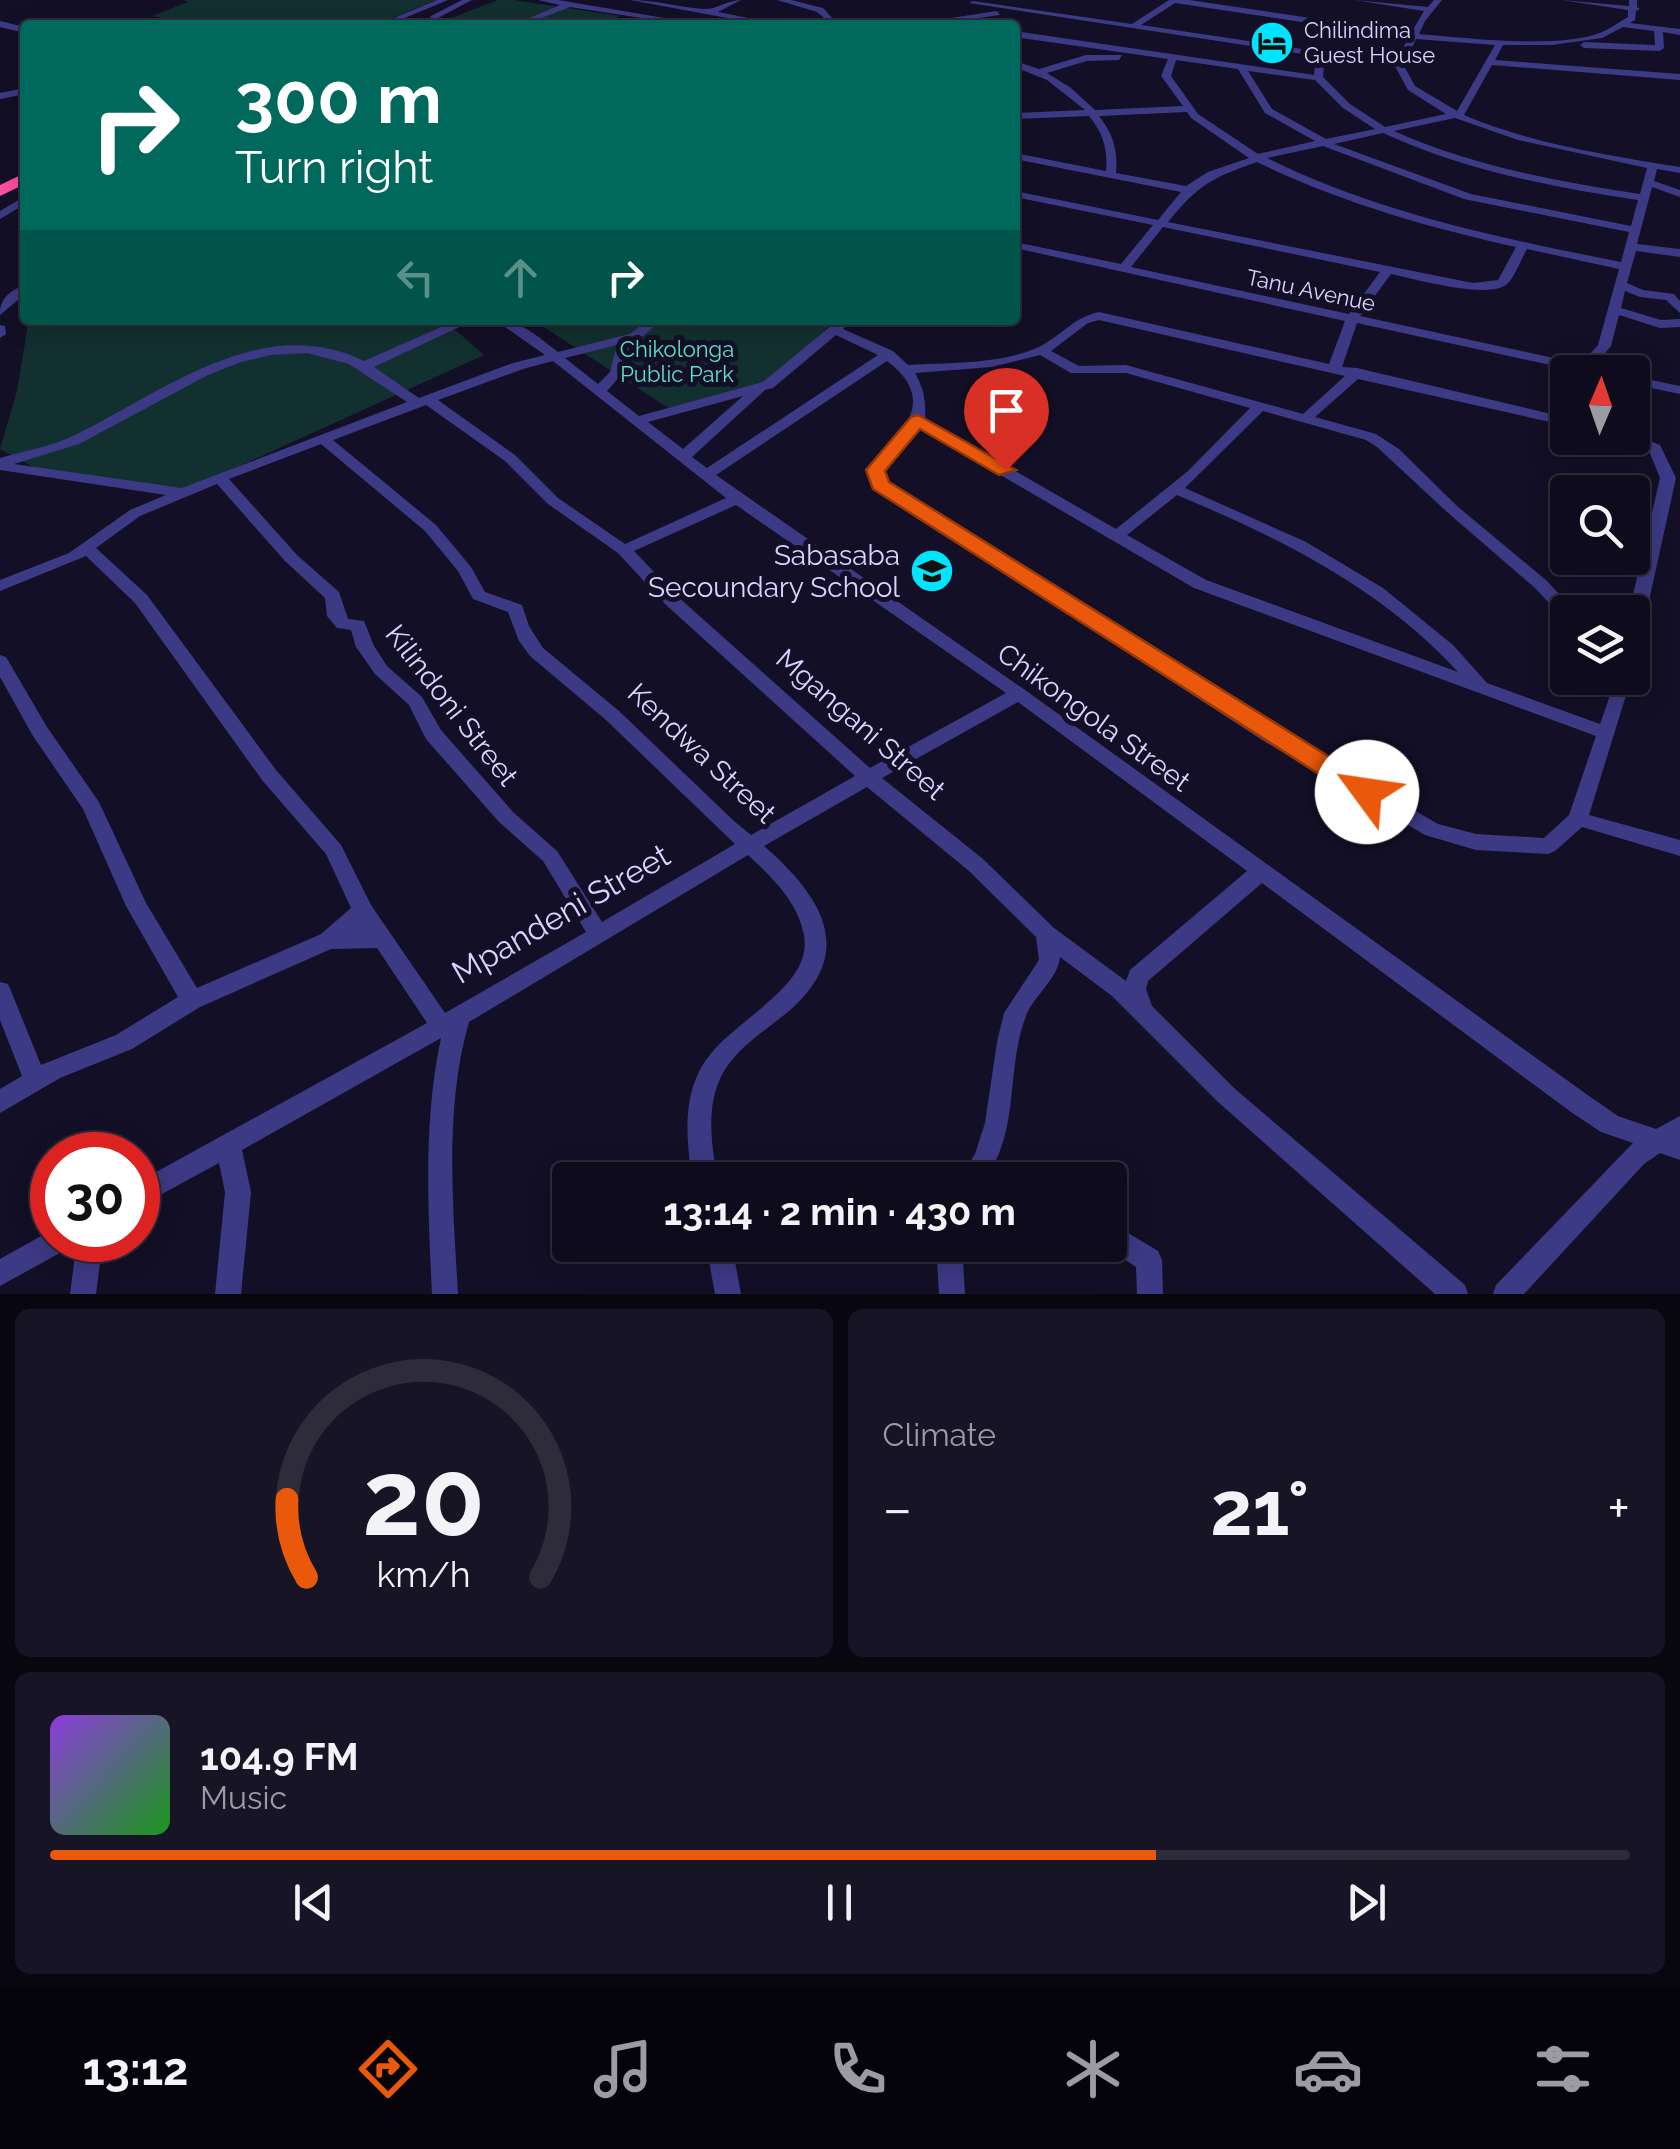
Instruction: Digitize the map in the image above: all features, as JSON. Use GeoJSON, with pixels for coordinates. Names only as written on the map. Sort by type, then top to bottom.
{"type":"FeatureCollection","features":[{"type":"Feature","properties":{"kind":"street"},"geometry":{"type":"LineString","coordinates":[[394,20],[444,0]]}},
{"type":"Feature","properties":{"kind":"street"},"geometry":{"type":"LineString","coordinates":[[425,20],[468,0]]}},
{"type":"Feature","properties":{"kind":"street"},"geometry":{"type":"LineString","coordinates":[[542,0],[664,20]]}},
{"type":"Feature","properties":{"kind":"street"},"geometry":{"type":"LineString","coordinates":[[634,0],[747,20]]}},
{"type":"Feature","properties":{"kind":"street"},"geometry":{"type":"LineString","coordinates":[[669,0],[677,8]]}},
{"type":"Feature","properties":{"kind":"street"},"geometry":{"type":"LineString","coordinates":[[696,20],[737,0]]}},
{"type":"Feature","properties":{"kind":"street"},"geometry":{"type":"LineString","coordinates":[[780,0],[820,10],[830,20]]}},
{"type":"Feature","properties":{"kind":"street"},"geometry":{"type":"LineString","coordinates":[[1109,47],[1174,0],[1282,11],[1417,35],[1500,44],[1660,48],[1658,30]]}},
{"type":"Feature","properties":{"kind":"street"},"geometry":{"type":"LineString","coordinates":[[1358,0],[1430,10]]}},
{"type":"Feature","properties":{"kind":"street"},"geometry":{"type":"LineString","coordinates":[[1438,0],[1421,20],[1399,66],[1401,76],[1420,98],[1453,118],[1680,170]]}},
{"type":"Feature","properties":{"kind":"street"},"geometry":{"type":"LineString","coordinates":[[1565,0],[1634,4],[1626,25]]}},
{"type":"Feature","properties":{"kind":"street"},"geometry":{"type":"LineString","coordinates":[[943,20],[975,1],[1399,66]]}},
{"type":"Feature","properties":{"kind":"street"},"geometry":{"type":"LineString","coordinates":[[534,20],[568,4]]}},
{"type":"Feature","properties":{"kind":"street"},"geometry":{"type":"LineString","coordinates":[[985,14],[996,6]]}},
{"type":"Feature","properties":{"kind":"street"},"geometry":{"type":"LineString","coordinates":[[931,20],[1027,11]]}},
{"type":"Feature","properties":{"kind":"street"},"geometry":{"type":"LineString","coordinates":[[1564,43],[1597,38],[1626,25],[1680,32]]}},
{"type":"Feature","properties":{"kind":"street"},"geometry":{"type":"LineString","coordinates":[[1020,35],[1318,78],[1342,105],[1388,130],[1478,164],[1646,198]]}},
{"type":"Feature","properties":{"kind":"street"},"geometry":{"type":"LineString","coordinates":[[1123,268],[1188,190],[1212,174],[1254,158],[1320,142],[1453,118],[1466,108],[1500,44]]}},
{"type":"Feature","properties":{"kind":"street"},"geometry":{"type":"LineString","coordinates":[[1109,47],[1119,57]]}},
{"type":"Feature","properties":{"kind":"street"},"geometry":{"type":"LineString","coordinates":[[1318,78],[1321,54]]}},
{"type":"Feature","properties":{"kind":"street"},"geometry":{"type":"LineString","coordinates":[[1020,65],[1042,70],[1086,58],[1119,57],[1166,76],[1188,108],[1254,158],[1388,210],[1522,246],[1624,266]]}},
{"type":"Feature","properties":{"kind":"street"},"geometry":{"type":"LineString","coordinates":[[1166,76],[1173,57]]}},
{"type":"Feature","properties":{"kind":"street"},"geometry":{"type":"LineString","coordinates":[[1492,62],[1680,76]]}},
{"type":"Feature","properties":{"kind":"street"},"geometry":{"type":"LineString","coordinates":[[1241,67],[1268,110],[1320,142],[1394,173],[1468,197],[1636,230]]}},
{"type":"Feature","properties":{"kind":"street"},"geometry":{"type":"LineString","coordinates":[[1042,70],[1108,132],[1114,157],[1111,174]]}},
{"type":"Feature","properties":{"kind":"street"},"geometry":{"type":"LineString","coordinates":[[1020,116],[1188,108]]}},
{"type":"Feature","properties":{"kind":"street"},"geometry":{"type":"LineString","coordinates":[[1020,157],[1188,190]]}},
{"type":"Feature","properties":{"kind":"street"},"geometry":{"type":"LineString","coordinates":[[1074,168],[1114,157]]}},
{"type":"Feature","properties":{"kind":"street"},"geometry":{"type":"LineString","coordinates":[[1599,355],[1652,184],[1653,165]]}},
{"type":"Feature","properties":{"kind":"street"},"geometry":{"type":"LineString","coordinates":[[1652,184],[1680,194]]}},
{"type":"Feature","properties":{"kind":"street"},"geometry":{"type":"LineString","coordinates":[[1020,195],[1456,286],[1502,283],[1522,246]]}},
{"type":"Feature","properties":{"kind":"street","name":"Tanu Avenue"},"geometry":{"type":"LineString","coordinates":[[1020,246],[1550,362]]}},
{"type":"Feature","properties":{"kind":"street"},"geometry":{"type":"LineString","coordinates":[[1630,247],[1680,253]]}},
{"type":"Feature","properties":{"kind":"street"},"geometry":{"type":"LineString","coordinates":[[1336,367],[1352,319],[1388,269]]}},
{"type":"Feature","properties":{"kind":"street"},"geometry":{"type":"LineString","coordinates":[[1620,284],[1640,294],[1670,297],[1680,309]]}},
{"type":"Feature","properties":{"kind":"street"},"geometry":{"type":"LineString","coordinates":[[0,311],[8,298],[20,292]]}},
{"type":"Feature","properties":{"kind":"street"},"geometry":{"type":"LineString","coordinates":[[1614,310],[1660,324],[1680,323]]}},
{"type":"Feature","properties":{"kind":"street"},"geometry":{"type":"LineString","coordinates":[[908,369],[1042,351],[1086,318],[1099,316],[1550,418]]}},
{"type":"Feature","properties":{"kind":"street"},"geometry":{"type":"LineString","coordinates":[[364,366],[457,325]]}},
{"type":"Feature","properties":{"kind":"street","name":"Chikongola Street"},"geometry":{"type":"LineString","coordinates":[[508,325],[738,500],[1019,694],[1580,1104],[1610,1124],[1675,1139]]}},
{"type":"Feature","properties":{"kind":"street"},"geometry":{"type":"LineString","coordinates":[[0,586],[87,548],[135,513],[185,492],[421,400],[552,355],[630,338],[649,325]]}},
{"type":"Feature","properties":{"kind":"street"},"geometry":{"type":"LineString","coordinates":[[682,457],[841,325],[908,369],[922,400],[918,420],[876,470],[880,485],[1286,744],[1432,830],[1476,842],[1548,846],[1578,818],[1619,695]]}},
{"type":"Feature","properties":{"kind":"street"},"geometry":{"type":"LineString","coordinates":[[599,391],[616,373],[630,338]]}},
{"type":"Feature","properties":{"kind":"street","name":"Mgangani Street"},"geometry":{"type":"LineString","coordinates":[[0,464],[74,440],[172,384],[238,360],[305,349],[364,366],[510,458],[553,501],[624,550],[671,600],[976,865],[1046,934],[1101,973],[1226,1095],[1455,1294]]}},
{"type":"Feature","properties":{"kind":"street"},"geometry":{"type":"LineString","coordinates":[[1042,351],[1076,370],[1126,369],[1306,418],[1387,445],[1461,518],[1540,580],[1552,595]]}},
{"type":"Feature","properties":{"kind":"street"},"geometry":{"type":"LineString","coordinates":[[706,475],[888,354]]}},
{"type":"Feature","properties":{"kind":"street"},"geometry":{"type":"LineString","coordinates":[[1306,418],[1357,372]]}},
{"type":"Feature","properties":{"kind":"street"},"geometry":{"type":"LineString","coordinates":[[1650,384],[1680,390]]}},
{"type":"Feature","properties":{"kind":"street"},"geometry":{"type":"LineString","coordinates":[[636,422],[760,389]]}},
{"type":"Feature","properties":{"kind":"street"},"geometry":{"type":"LineString","coordinates":[[1118,536],[1176,489],[1260,406]]}},
{"type":"Feature","properties":{"kind":"street"},"geometry":{"type":"LineString","coordinates":[[918,420],[1200,584],[1606,733]]}},
{"type":"Feature","properties":{"kind":"street","name":"Kendwa Street"},"geometry":{"type":"LineString","coordinates":[[322,439],[444,540],[464,563],[478,595],[516,609],[521,636],[547,664],[610,712],[771,862],[813,922],[818,958],[804,986],[738,1036],[710,1074],[699,1114],[703,1162]]}},
{"type":"Feature","properties":{"kind":"street"},"geometry":{"type":"LineString","coordinates":[[1645,595],[1672,507],[1665,462],[1650,446]]}},
{"type":"Feature","properties":{"kind":"street"},"geometry":{"type":"LineString","coordinates":[[0,464],[185,492]]}},
{"type":"Feature","properties":{"kind":"street","name":"Kilindoni Street"},"geometry":{"type":"LineString","coordinates":[[220,478],[291,558],[333,596],[336,616],[343,624],[358,626],[375,662],[416,701],[433,734],[490,800],[550,856],[598,934]]}},
{"type":"Feature","properties":{"kind":"street"},"geometry":{"type":"LineString","coordinates":[[1176,489],[1306,547],[1381,590],[1458,660],[1482,688]]}},
{"type":"Feature","properties":{"kind":"street"},"geometry":{"type":"LineString","coordinates":[[624,550],[738,500]]}},
{"type":"Feature","properties":{"kind":"street"},"geometry":{"type":"LineString","coordinates":[[87,548],[141,599],[269,775],[334,850],[383,939],[450,1019],[444,1110],[445,1294]]}},
{"type":"Feature","properties":{"kind":"street"},"geometry":{"type":"LineString","coordinates":[[0,660],[55,756],[92,807],[137,906],[192,1000]]}},
{"type":"Feature","properties":{"kind":"street","name":"Mpandeni Street"},"geometry":{"type":"LineString","coordinates":[[160,1183],[1019,694]]}},
{"type":"Feature","properties":{"kind":"street"},"geometry":{"type":"LineString","coordinates":[[1578,818],[1680,848]]}},
{"type":"Feature","properties":{"kind":"street"},"geometry":{"type":"LineString","coordinates":[[1142,1011],[1135,989],[1138,976],[1260,872]]}},
{"type":"Feature","properties":{"kind":"street"},"geometry":{"type":"LineString","coordinates":[[0,1102],[36,1081],[124,1042],[192,1000],[328,940],[364,910]]}},
{"type":"Feature","properties":{"kind":"street"},"geometry":{"type":"LineString","coordinates":[[986,1162],[998,1127],[1014,1016],[1050,961],[1046,934]]}},
{"type":"Feature","properties":{"kind":"street"},"geometry":{"type":"LineString","coordinates":[[328,940],[383,939]]}},
{"type":"Feature","properties":{"kind":"street"},"geometry":{"type":"LineString","coordinates":[[0,991],[36,1081]]}},
{"type":"Feature","properties":{"kind":"street"},"geometry":{"type":"LineString","coordinates":[[1506,1294],[1635,1156],[1675,1139]]}},
{"type":"Feature","properties":{"kind":"street"},"geometry":{"type":"LineString","coordinates":[[228,1144],[238,1192],[228,1294]]}},
{"type":"Feature","properties":{"kind":"street"},"geometry":{"type":"LineString","coordinates":[[1127,1246],[1148,1260],[1150,1294]]}},
{"type":"Feature","properties":{"kind":"street"},"geometry":{"type":"LineString","coordinates":[[0,1273],[30,1256]]}},
{"type":"Feature","properties":{"kind":"street"},"geometry":{"type":"LineString","coordinates":[[83,1294],[87,1262]]}},
{"type":"Feature","properties":{"kind":"street"},"geometry":{"type":"LineString","coordinates":[[722,1262],[728,1294]]}},
{"type":"Feature","properties":{"kind":"street"},"geometry":{"type":"LineString","coordinates":[[951,1262],[952,1294]]}},
{"type":"Feature","properties":{"kind":"green space"},"geometry":{"type":"Polygon","coordinates":[[[183,0],[436,0],[387,20],[171,20],[152,16],[188,2],[183,0]]]}},
{"type":"Feature","properties":{"kind":"green space"},"geometry":{"type":"Polygon","coordinates":[[[498,0],[620,16],[612,20],[446,20],[498,0]]]}},
{"type":"Feature","properties":{"kind":"green space"},"geometry":{"type":"Polygon","coordinates":[[[28,325],[450,325],[484,355],[189,489],[41,471],[0,449],[17,391],[28,325]]]}},
{"type":"Feature","properties":{"kind":"green space","name":"Chikolonga Public Park"},"geometry":{"type":"Polygon","coordinates":[[[541,325],[831,325],[769,382],[670,409],[541,325]]]}},
{"type":"Feature","properties":{"kind":"place","name":"Chilindima Guest House"},"geometry":{"type":"Point","coordinates":[1272,43]}},
{"type":"Feature","properties":{"kind":"place","name":"Sabasaba Secoundary School"},"geometry":{"type":"Point","coordinates":[932,571]}},
{"type":"Feature","properties":{"kind":"route"},"geometry":{"type":"LineString","coordinates":[[1006,470],[918,420],[889,449],[876,477],[880,485],[897,497],[1096,625],[1367,792]]}}]}
